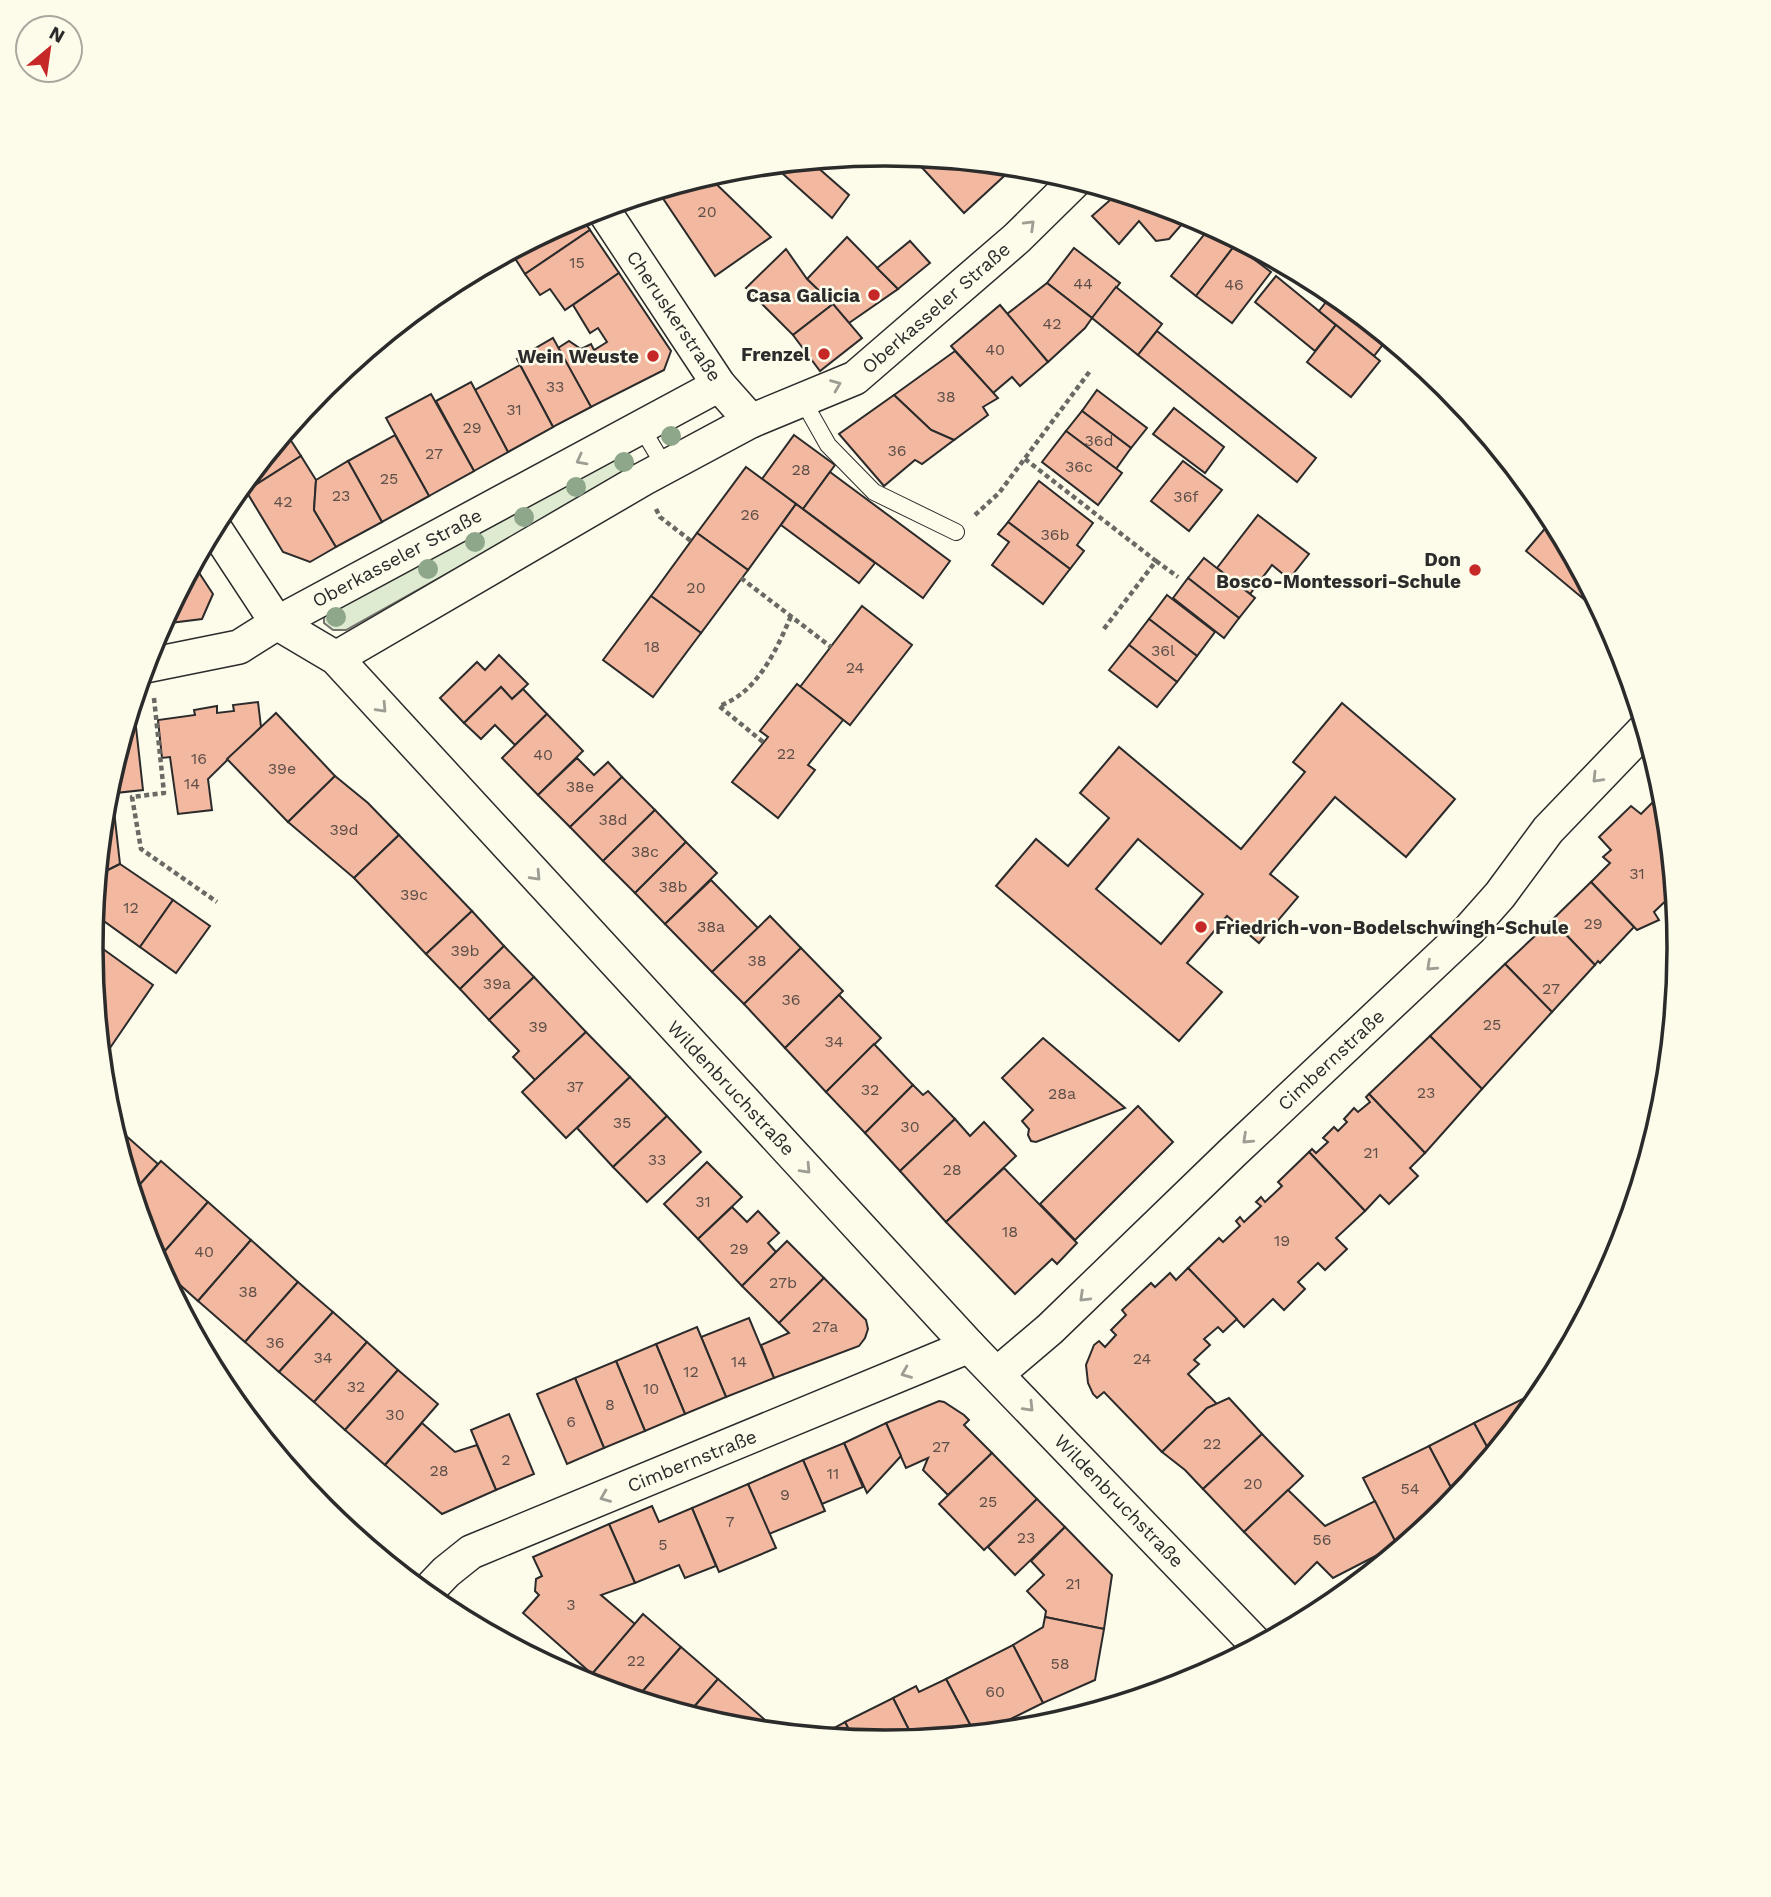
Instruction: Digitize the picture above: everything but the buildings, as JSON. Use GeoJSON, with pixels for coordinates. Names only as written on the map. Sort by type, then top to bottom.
{"type":"FeatureCollection","features":[{"type":"Feature","properties":{"kind":"street","name":"Oberkasseler Straße"},"geometry":{"type":"LineString","coordinates":[[336,658],[654,473],[751,421],[855,378],[1017,238],[1068,188]]}},
{"type":"Feature","properties":{"kind":"street","name":"Cheruskerstraße"},"geometry":{"type":"LineString","coordinates":[[608,218],[719,384],[751,421]]}},
{"type":"Feature","properties":{"kind":"street","name":"Oberkasseler Straße"},"geometry":{"type":"LineString","coordinates":[[157,664],[239,647],[277,623],[719,384]]}},
{"type":"Feature","properties":{"kind":"street","name":"Wildenbruchstraße"},"geometry":{"type":"LineString","coordinates":[[221,536],[277,623],[336,658],[969,1346],[1252,1639]]}},
{"type":"Feature","properties":{"kind":"street","name":"Cimbernstraße"},"geometry":{"type":"LineString","coordinates":[[997,1374],[1050,1329],[1469,930],[1500,895],[1548,830],[1638,736]]}},
{"type":"Feature","properties":{"kind":"street","name":"Cimbernstraße"},"geometry":{"type":"LineString","coordinates":[[433,1586],[471,1552],[969,1346]]}},
{"type":"Feature","properties":{"kind":"lane"},"geometry":{"type":"LineString","coordinates":[[802,399],[828,445],[874,492],[956,533]]}},
{"type":"Feature","properties":{"kind":"lane"},"geometry":{"type":"LineString","coordinates":[[641,427],[654,473]]}},
{"type":"Feature","properties":{"kind":"path"},"geometry":{"type":"LineString","coordinates":[[956,533],[999,494],[1090,371]]}},
{"type":"Feature","properties":{"kind":"path"},"geometry":{"type":"LineString","coordinates":[[1025,458],[1178,577]]}},
{"type":"Feature","properties":{"kind":"path"},"geometry":{"type":"LineString","coordinates":[[654,473],[660,517],[691,541]]}},
{"type":"Feature","properties":{"kind":"path"},"geometry":{"type":"LineString","coordinates":[[1103,630],[1156,561]]}},
{"type":"Feature","properties":{"kind":"path"},"geometry":{"type":"LineString","coordinates":[[741,578],[831,647]]}},
{"type":"Feature","properties":{"kind":"path"},"geometry":{"type":"LineString","coordinates":[[763,742],[719,706],[734,701],[766,665],[777,648],[790,616]]}},
{"type":"Feature","properties":{"kind":"path"},"geometry":{"type":"LineString","coordinates":[[150,683],[164,793],[132,797],[141,849],[217,902]]}},
{"type":"Feature","properties":{"kind":"green space"},"geometry":{"type":"Polygon","coordinates":[[[625,449],[636,468],[346,630],[333,630],[324,623],[324,611],[625,449]]]}},
{"type":"Feature","properties":{"kind":"place","name":"Casa Galicia"},"geometry":{"type":"Point","coordinates":[874,295]}},
{"type":"Feature","properties":{"kind":"place","name":"Frenzel"},"geometry":{"type":"Point","coordinates":[824,354]}},
{"type":"Feature","properties":{"kind":"place","name":"Wein Weuste"},"geometry":{"type":"Point","coordinates":[653,356]}},
{"type":"Feature","properties":{"kind":"place","name":"Don Bosco-Montessori-Schule"},"geometry":{"type":"Point","coordinates":[1475,570]}},
{"type":"Feature","properties":{"kind":"place","name":"Friedrich-von-Bodelschwingh-Schule"},"geometry":{"type":"Point","coordinates":[1201,927]}}]}
